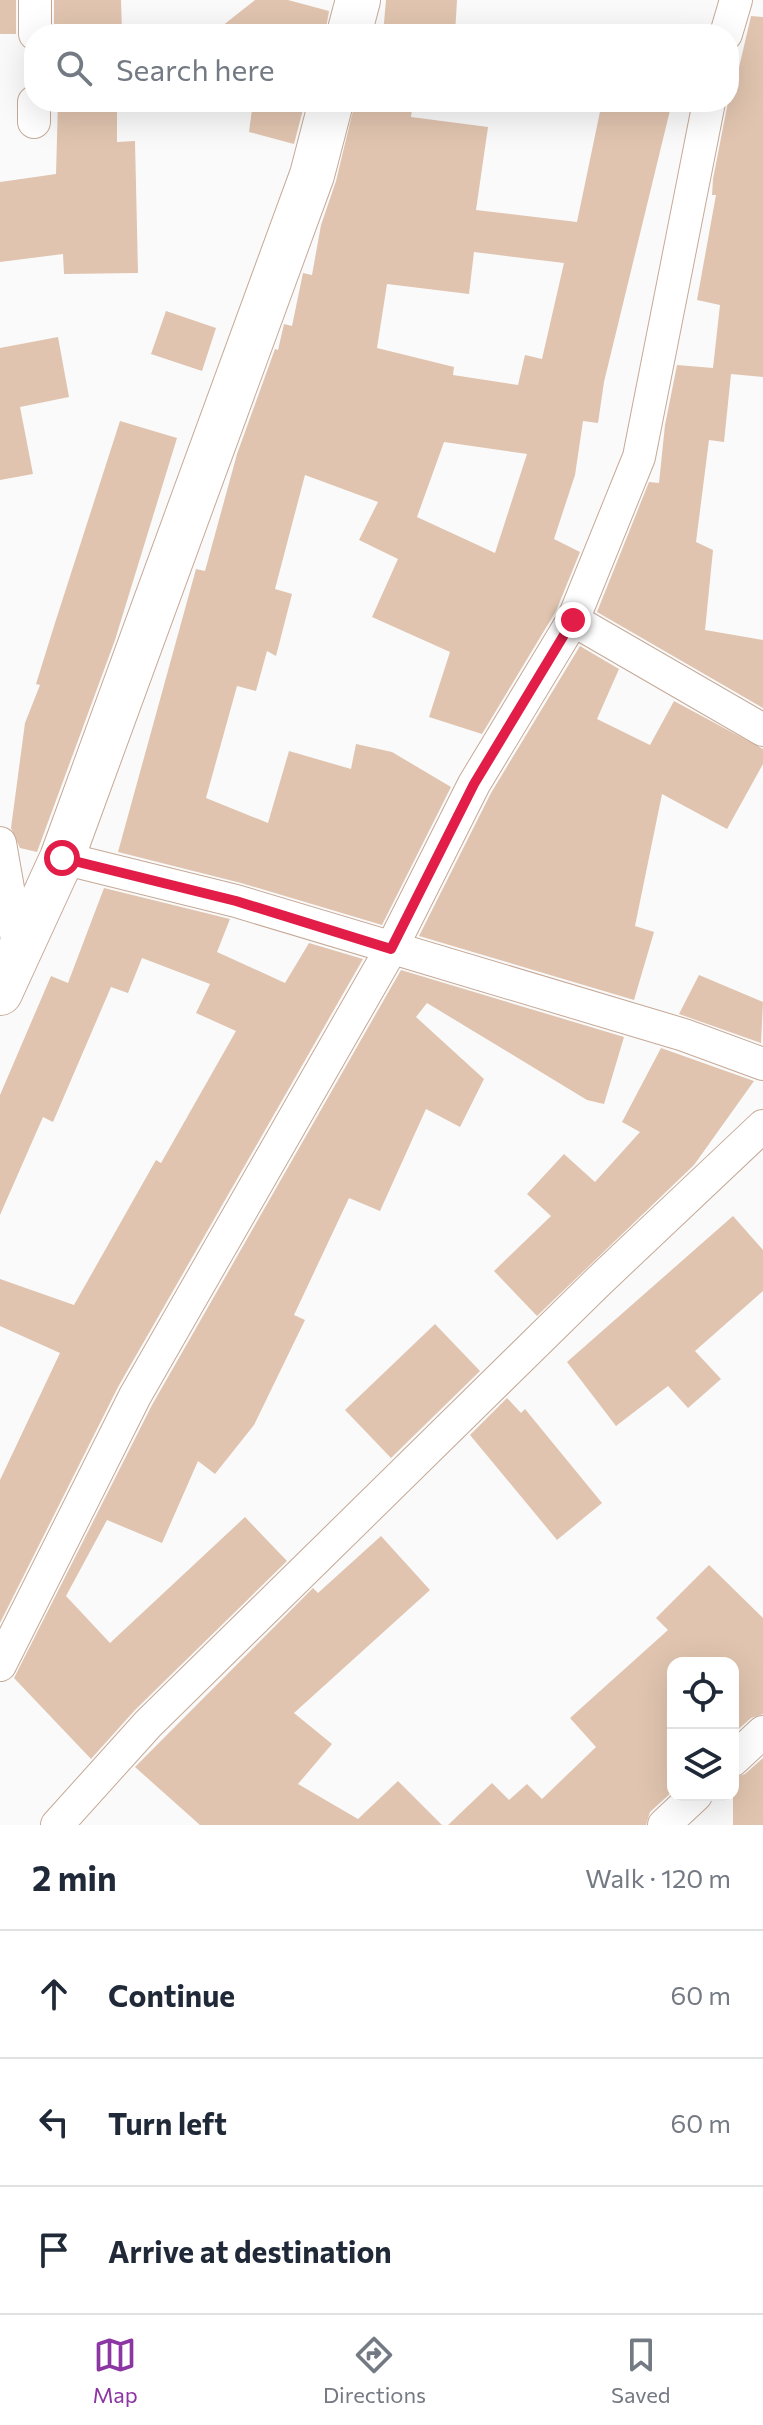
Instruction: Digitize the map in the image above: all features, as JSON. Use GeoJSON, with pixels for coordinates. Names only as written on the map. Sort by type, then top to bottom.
{"type":"FeatureCollection","features":[{"type":"Feature","properties":{"kind":"street"},"geometry":{"type":"LineString","coordinates":[[35,0],[35,24]]}},
{"type":"Feature","properties":{"kind":"street"},"geometry":{"type":"LineString","coordinates":[[352,24],[358,0]]}},
{"type":"Feature","properties":{"kind":"street"},"geometry":{"type":"LineString","coordinates":[[729,24],[736,0]]}},
{"type":"Feature","properties":{"kind":"street"},"geometry":{"type":"LineString","coordinates":[[0,993],[62,858],[312,175],[328,112]]}},
{"type":"Feature","properties":{"kind":"street"},"geometry":{"type":"LineString","coordinates":[[0,1665],[135,1396],[391,949],[474,784],[573,620],[639,457],[707,112]]}},
{"type":"Feature","properties":{"kind":"street"},"geometry":{"type":"LineString","coordinates":[[573,620],[763,730]]}},
{"type":"Feature","properties":{"kind":"street"},"geometry":{"type":"LineString","coordinates":[[0,843],[19,951]]}},
{"type":"Feature","properties":{"kind":"street"},"geometry":{"type":"LineString","coordinates":[[62,858],[236,901],[684,1035],[763,1064]]}},
{"type":"Feature","properties":{"kind":"street"},"geometry":{"type":"LineString","coordinates":[[57,1825],[148,1724],[598,1282],[763,1126]]}},
{"type":"Feature","properties":{"kind":"street"},"geometry":{"type":"LineString","coordinates":[[739,1754],[763,1732]]}},
{"type":"Feature","properties":{"kind":"street"},"geometry":{"type":"LineString","coordinates":[[664,1825],[690,1801]]}},
{"type":"Feature","properties":{"kind":"building"},"geometry":{"type":"Polygon","coordinates":[[[0,0],[16,0],[16,34],[0,34],[0,0]]]}},
{"type":"Feature","properties":{"kind":"building"},"geometry":{"type":"Polygon","coordinates":[[[54,0],[121,0],[122,24],[54,24],[54,0]]]}},
{"type":"Feature","properties":{"kind":"building"},"geometry":{"type":"Polygon","coordinates":[[[255,0],[288,0],[329,11],[327,24],[225,24],[255,0]]]}},
{"type":"Feature","properties":{"kind":"building"},"geometry":{"type":"Polygon","coordinates":[[[386,0],[457,0],[456,24],[384,24],[386,0]]]}},
{"type":"Feature","properties":{"kind":"building"},"geometry":{"type":"Polygon","coordinates":[[[751,16],[763,17],[763,377],[731,374],[724,442],[709,440],[696,542],[713,550],[705,630],[763,640],[763,708],[597,612],[649,482],[659,483],[665,425],[677,365],[713,368],[720,305],[697,300],[716,195],[712,195],[713,179],[726,112],[739,112],[739,68],[751,16]]]}},
{"type":"Feature","properties":{"kind":"building"},"geometry":{"type":"Polygon","coordinates":[[[58,112],[117,112],[117,142],[135,141],[138,273],[64,274],[63,254],[0,262],[0,182],[56,174],[58,112]]]}},
{"type":"Feature","properties":{"kind":"building"},"geometry":{"type":"Polygon","coordinates":[[[252,112],[302,112],[294,144],[249,132],[252,112]]]}},
{"type":"Feature","properties":{"kind":"building"},"geometry":{"type":"Polygon","coordinates":[[[353,112],[412,112],[411,117],[488,127],[476,210],[577,222],[600,112],[670,112],[604,382],[598,423],[583,421],[575,475],[554,539],[580,552],[556,611],[482,734],[429,717],[450,652],[372,617],[398,559],[359,540],[378,502],[305,475],[275,589],[292,594],[276,656],[267,651],[256,691],[237,686],[206,798],[268,823],[289,751],[351,769],[356,744],[392,752],[451,787],[382,925],[241,883],[118,852],[196,569],[205,571],[237,454],[275,349],[278,350],[284,324],[292,326],[303,273],[312,275],[321,225],[336,181],[353,112]],[[474,252],[469,294],[387,284],[377,348],[454,367],[453,375],[518,385],[525,355],[542,359],[564,263],[474,252]],[[444,442],[417,517],[495,553],[527,454],[444,442]]]}},
{"type":"Feature","properties":{"kind":"building"},"geometry":{"type":"Polygon","coordinates":[[[166,311],[216,328],[202,371],[151,354],[166,311]]]}},
{"type":"Feature","properties":{"kind":"building"},"geometry":{"type":"Polygon","coordinates":[[[58,337],[69,397],[20,407],[33,474],[0,480],[0,348],[58,337]]]}},
{"type":"Feature","properties":{"kind":"building"},"geometry":{"type":"Polygon","coordinates":[[[120,421],[177,438],[115,640],[37,852],[20,848],[11,828],[25,723],[40,685],[36,684],[120,421]]]}},
{"type":"Feature","properties":{"kind":"building"},"geometry":{"type":"Polygon","coordinates":[[[580,646],[619,669],[597,719],[650,745],[674,701],[763,749],[763,764],[727,829],[662,794],[635,926],[654,932],[634,1000],[419,936],[491,793],[580,646]]]}},
{"type":"Feature","properties":{"kind":"building"},"geometry":{"type":"Polygon","coordinates":[[[104,888],[230,919],[217,952],[285,983],[309,943],[363,959],[118,1387],[0,1623],[0,1480],[60,1353],[0,1326],[0,1279],[74,1305],[156,1160],[161,1163],[236,1031],[196,1013],[210,984],[142,958],[128,993],[111,987],[53,1122],[43,1117],[0,1215],[0,1095],[51,976],[68,983],[104,888]]]}},
{"type":"Feature","properties":{"kind":"building"},"geometry":{"type":"Polygon","coordinates":[[[401,970],[624,1037],[604,1104],[587,1100],[427,1003],[416,1017],[484,1079],[460,1127],[426,1109],[380,1211],[349,1198],[294,1315],[305,1320],[254,1425],[215,1474],[198,1461],[162,1543],[107,1520],[66,1596],[110,1643],[245,1517],[287,1561],[135,1710],[91,1759],[14,1678],[152,1405],[401,970]]]}},
{"type":"Feature","properties":{"kind":"building"},"geometry":{"type":"Polygon","coordinates":[[[699,975],[763,1002],[761,1043],[679,1014],[699,975]]]}},
{"type":"Feature","properties":{"kind":"building"},"geometry":{"type":"Polygon","coordinates":[[[661,1048],[754,1081],[694,1165],[537,1316],[494,1271],[551,1216],[527,1194],[564,1154],[595,1182],[640,1132],[622,1122],[661,1048]]]}},
{"type":"Feature","properties":{"kind":"building"},"geometry":{"type":"Polygon","coordinates":[[[733,1216],[763,1250],[763,1291],[695,1351],[721,1379],[688,1408],[668,1386],[616,1426],[567,1362],[733,1216]]]}},
{"type":"Feature","properties":{"kind":"building"},"geometry":{"type":"Polygon","coordinates":[[[435,1324],[480,1371],[391,1458],[345,1410],[435,1324]]]}},
{"type":"Feature","properties":{"kind":"building"},"geometry":{"type":"Polygon","coordinates":[[[507,1398],[521,1413],[525,1409],[602,1503],[557,1540],[470,1435],[507,1398]]]}},
{"type":"Feature","properties":{"kind":"building"},"geometry":{"type":"Polygon","coordinates":[[[381,1536],[430,1590],[294,1713],[332,1744],[298,1784],[358,1819],[398,1781],[442,1825],[200,1825],[135,1767],[313,1588],[318,1593],[381,1536]]]}},
{"type":"Feature","properties":{"kind":"building"},"geometry":{"type":"Polygon","coordinates":[[[709,1565],[763,1618],[763,1714],[751,1718],[739,1729],[739,1657],[667,1657],[667,1796],[650,1812],[646,1825],[448,1825],[492,1783],[509,1800],[527,1784],[542,1799],[596,1747],[570,1718],[668,1630],[656,1618],[709,1565]]]}},
{"type":"Feature","properties":{"kind":"building"},"geometry":{"type":"Polygon","coordinates":[[[763,1758],[763,1825],[733,1825],[733,1801],[739,1801],[739,1776],[763,1758]]]}},
{"type":"Feature","properties":{"kind":"route"},"geometry":{"type":"LineString","coordinates":[[62,858],[236,901],[391,949],[474,784],[573,620]]}}]}
